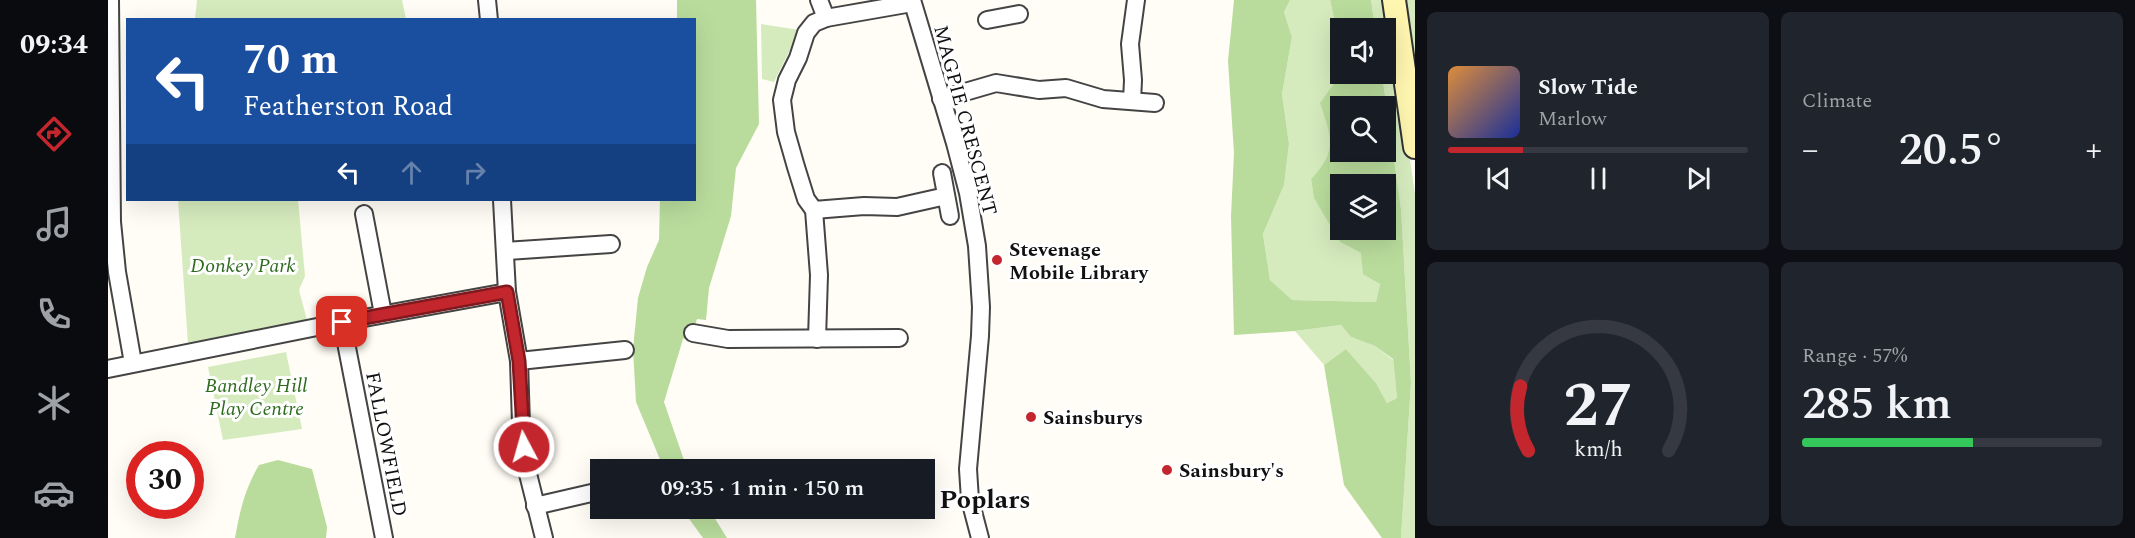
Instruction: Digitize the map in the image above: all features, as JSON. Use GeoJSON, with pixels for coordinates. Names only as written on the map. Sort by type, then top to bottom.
{"type":"FeatureCollection","features":[{"type":"Feature","properties":{"kind":"street"},"geometry":{"type":"LineString","coordinates":[[110,0],[110,222],[133,363]]}},
{"type":"Feature","properties":{"kind":"street"},"geometry":{"type":"LineString","coordinates":[[488,0],[489,18]]}},
{"type":"Feature","properties":{"kind":"street"},"geometry":{"type":"LineString","coordinates":[[819,0],[826,18]]}},
{"type":"Feature","properties":{"kind":"street"},"geometry":{"type":"LineString","coordinates":[[1000,0],[1003,17]]}},
{"type":"Feature","properties":{"kind":"street"},"geometry":{"type":"LineString","coordinates":[[1132,101],[1130,44],[1136,0]]}},
{"type":"Feature","properties":{"kind":"street"},"geometry":{"type":"LineString","coordinates":[[1394,0],[1415,147]]}},
{"type":"Feature","properties":{"kind":"street"},"geometry":{"type":"LineString","coordinates":[[817,339],[819,275],[814,210],[806,199],[786,132],[782,100],[787,80],[798,58],[806,33],[814,23],[826,18],[912,1]]}},
{"type":"Feature","properties":{"kind":"street","name":"MAGPIE CRESCENT"},"geometry":{"type":"LineString","coordinates":[[912,1],[968,193],[977,246],[981,307],[980,348],[968,469],[970,500],[980,538]]}},
{"type":"Feature","properties":{"kind":"street"},"geometry":{"type":"LineString","coordinates":[[940,99],[996,83],[1040,90],[1066,88],[1103,99],[1155,103]]}},
{"type":"Feature","properties":{"kind":"street"},"geometry":{"type":"LineString","coordinates":[[942,173],[950,216]]}},
{"type":"Feature","properties":{"kind":"street"},"geometry":{"type":"LineString","coordinates":[[814,210],[864,206],[897,207],[946,196]]}},
{"type":"Feature","properties":{"kind":"street"},"geometry":{"type":"LineString","coordinates":[[502,201],[507,292],[519,361],[521,424],[527,470],[544,538]]}},
{"type":"Feature","properties":{"kind":"street"},"geometry":{"type":"LineString","coordinates":[[364,214],[383,314]]}},
{"type":"Feature","properties":{"kind":"street"},"geometry":{"type":"LineString","coordinates":[[506,251],[611,244]]}},
{"type":"Feature","properties":{"kind":"street"},"geometry":{"type":"LineString","coordinates":[[108,369],[383,314],[507,292]]}},
{"type":"Feature","properties":{"kind":"street","name":"FALLOWFIELD"},"geometry":{"type":"LineString","coordinates":[[342,322],[384,538]]}},
{"type":"Feature","properties":{"kind":"street"},"geometry":{"type":"LineString","coordinates":[[693,333],[728,339],[899,338]]}},
{"type":"Feature","properties":{"kind":"street"},"geometry":{"type":"LineString","coordinates":[[519,361],[625,350]]}},
{"type":"Feature","properties":{"kind":"street"},"geometry":{"type":"LineString","coordinates":[[535,506],[590,493]]}},
{"type":"Feature","properties":{"kind":"green space"},"geometry":{"type":"Polygon","coordinates":[[[197,0],[402,0],[406,18],[195,18],[197,0]]]}},
{"type":"Feature","properties":{"kind":"green space"},"geometry":{"type":"Polygon","coordinates":[[[677,0],[756,0],[759,124],[736,168],[731,216],[709,288],[706,320],[697,319],[692,335],[683,339],[664,402],[684,459],[660,459],[636,402],[633,349],[638,298],[647,267],[659,240],[660,201],[696,201],[696,18],[677,18],[677,0]]]}},
{"type":"Feature","properties":{"kind":"green space"},"geometry":{"type":"Polygon","coordinates":[[[1234,0],[1290,0],[1284,12],[1292,37],[1282,94],[1289,144],[1284,185],[1263,234],[1270,280],[1292,300],[1376,302],[1380,284],[1363,274],[1361,253],[1339,240],[1396,240],[1396,174],[1330,174],[1330,225],[1314,198],[1311,179],[1325,160],[1330,143],[1330,162],[1394,162],[1401,209],[1411,383],[1401,538],[1382,538],[1344,485],[1324,365],[1346,349],[1376,383],[1387,403],[1397,398],[1393,359],[1375,346],[1351,337],[1341,325],[1234,335],[1231,216],[1234,153],[1228,61],[1234,0]]]}},
{"type":"Feature","properties":{"kind":"green space"},"geometry":{"type":"Polygon","coordinates":[[[1290,0],[1330,0],[1334,18],[1330,18],[1330,84],[1334,84],[1321,103],[1330,143],[1325,160],[1311,179],[1314,197],[1330,225],[1330,240],[1339,240],[1361,253],[1380,284],[1376,302],[1291,300],[1270,280],[1263,234],[1284,185],[1289,144],[1282,94],[1292,37],[1284,12],[1290,0]]]}},
{"type":"Feature","properties":{"kind":"green space"},"geometry":{"type":"Polygon","coordinates":[[[1330,0],[1371,0],[1374,18],[1334,18],[1330,0]]]}},
{"type":"Feature","properties":{"kind":"green space"},"geometry":{"type":"Polygon","coordinates":[[[1371,0],[1386,0],[1389,18],[1374,18],[1371,0]]]}},
{"type":"Feature","properties":{"kind":"green space"},"geometry":{"type":"Polygon","coordinates":[[[1402,0],[1415,0],[1415,89],[1402,0]]]}},
{"type":"Feature","properties":{"kind":"green space"},"geometry":{"type":"Polygon","coordinates":[[[761,24],[800,30],[774,82],[762,79],[761,24]]]}},
{"type":"Feature","properties":{"kind":"green space"},"geometry":{"type":"Polygon","coordinates":[[[1396,67],[1415,194],[1415,538],[1401,538],[1411,383],[1401,209],[1394,162],[1396,96],[1385,96],[1383,84],[1396,84],[1396,67]]]}},
{"type":"Feature","properties":{"kind":"green space"},"geometry":{"type":"Polygon","coordinates":[[[1334,84],[1383,84],[1385,96],[1330,96],[1330,143],[1320,103],[1334,84]]]}},
{"type":"Feature","properties":{"kind":"green space","name":"Donkey Park"},"geometry":{"type":"Polygon","coordinates":[[[178,201],[298,201],[305,276],[299,290],[307,320],[188,344],[178,201]]]}},
{"type":"Feature","properties":{"kind":"green space"},"geometry":{"type":"Polygon","coordinates":[[[1341,325],[1351,337],[1375,346],[1393,360],[1397,398],[1387,403],[1376,383],[1346,349],[1324,365],[1295,331],[1341,325]]]}},
{"type":"Feature","properties":{"kind":"green space","name":"Bandley Hill Play Centre"},"geometry":{"type":"Polygon","coordinates":[[[286,352],[302,429],[223,440],[208,367],[286,352]]]}},
{"type":"Feature","properties":{"kind":"green space"},"geometry":{"type":"Polygon","coordinates":[[[278,460],[312,469],[327,527],[326,538],[235,538],[244,500],[259,465],[278,460]]]}},
{"type":"Feature","properties":{"kind":"green space"},"geometry":{"type":"Polygon","coordinates":[[[689,519],[715,519],[727,538],[703,538],[689,519]]]}},
{"type":"Feature","properties":{"kind":"place","name":"Stevenage Mobile Library"},"geometry":{"type":"Point","coordinates":[997,260]}},
{"type":"Feature","properties":{"kind":"place","name":"Sainsburys"},"geometry":{"type":"Point","coordinates":[1031,417]}},
{"type":"Feature","properties":{"kind":"place","name":"Sainsbury's"},"geometry":{"type":"Point","coordinates":[1167,470]}},
{"type":"Feature","properties":{"kind":"district","name":"Poplars"},"geometry":{"type":"Point","coordinates":[985,499]}},
{"type":"Feature","properties":{"kind":"route"},"geometry":{"type":"LineString","coordinates":[[342,322],[507,292],[519,361],[524,447]]}}]}
